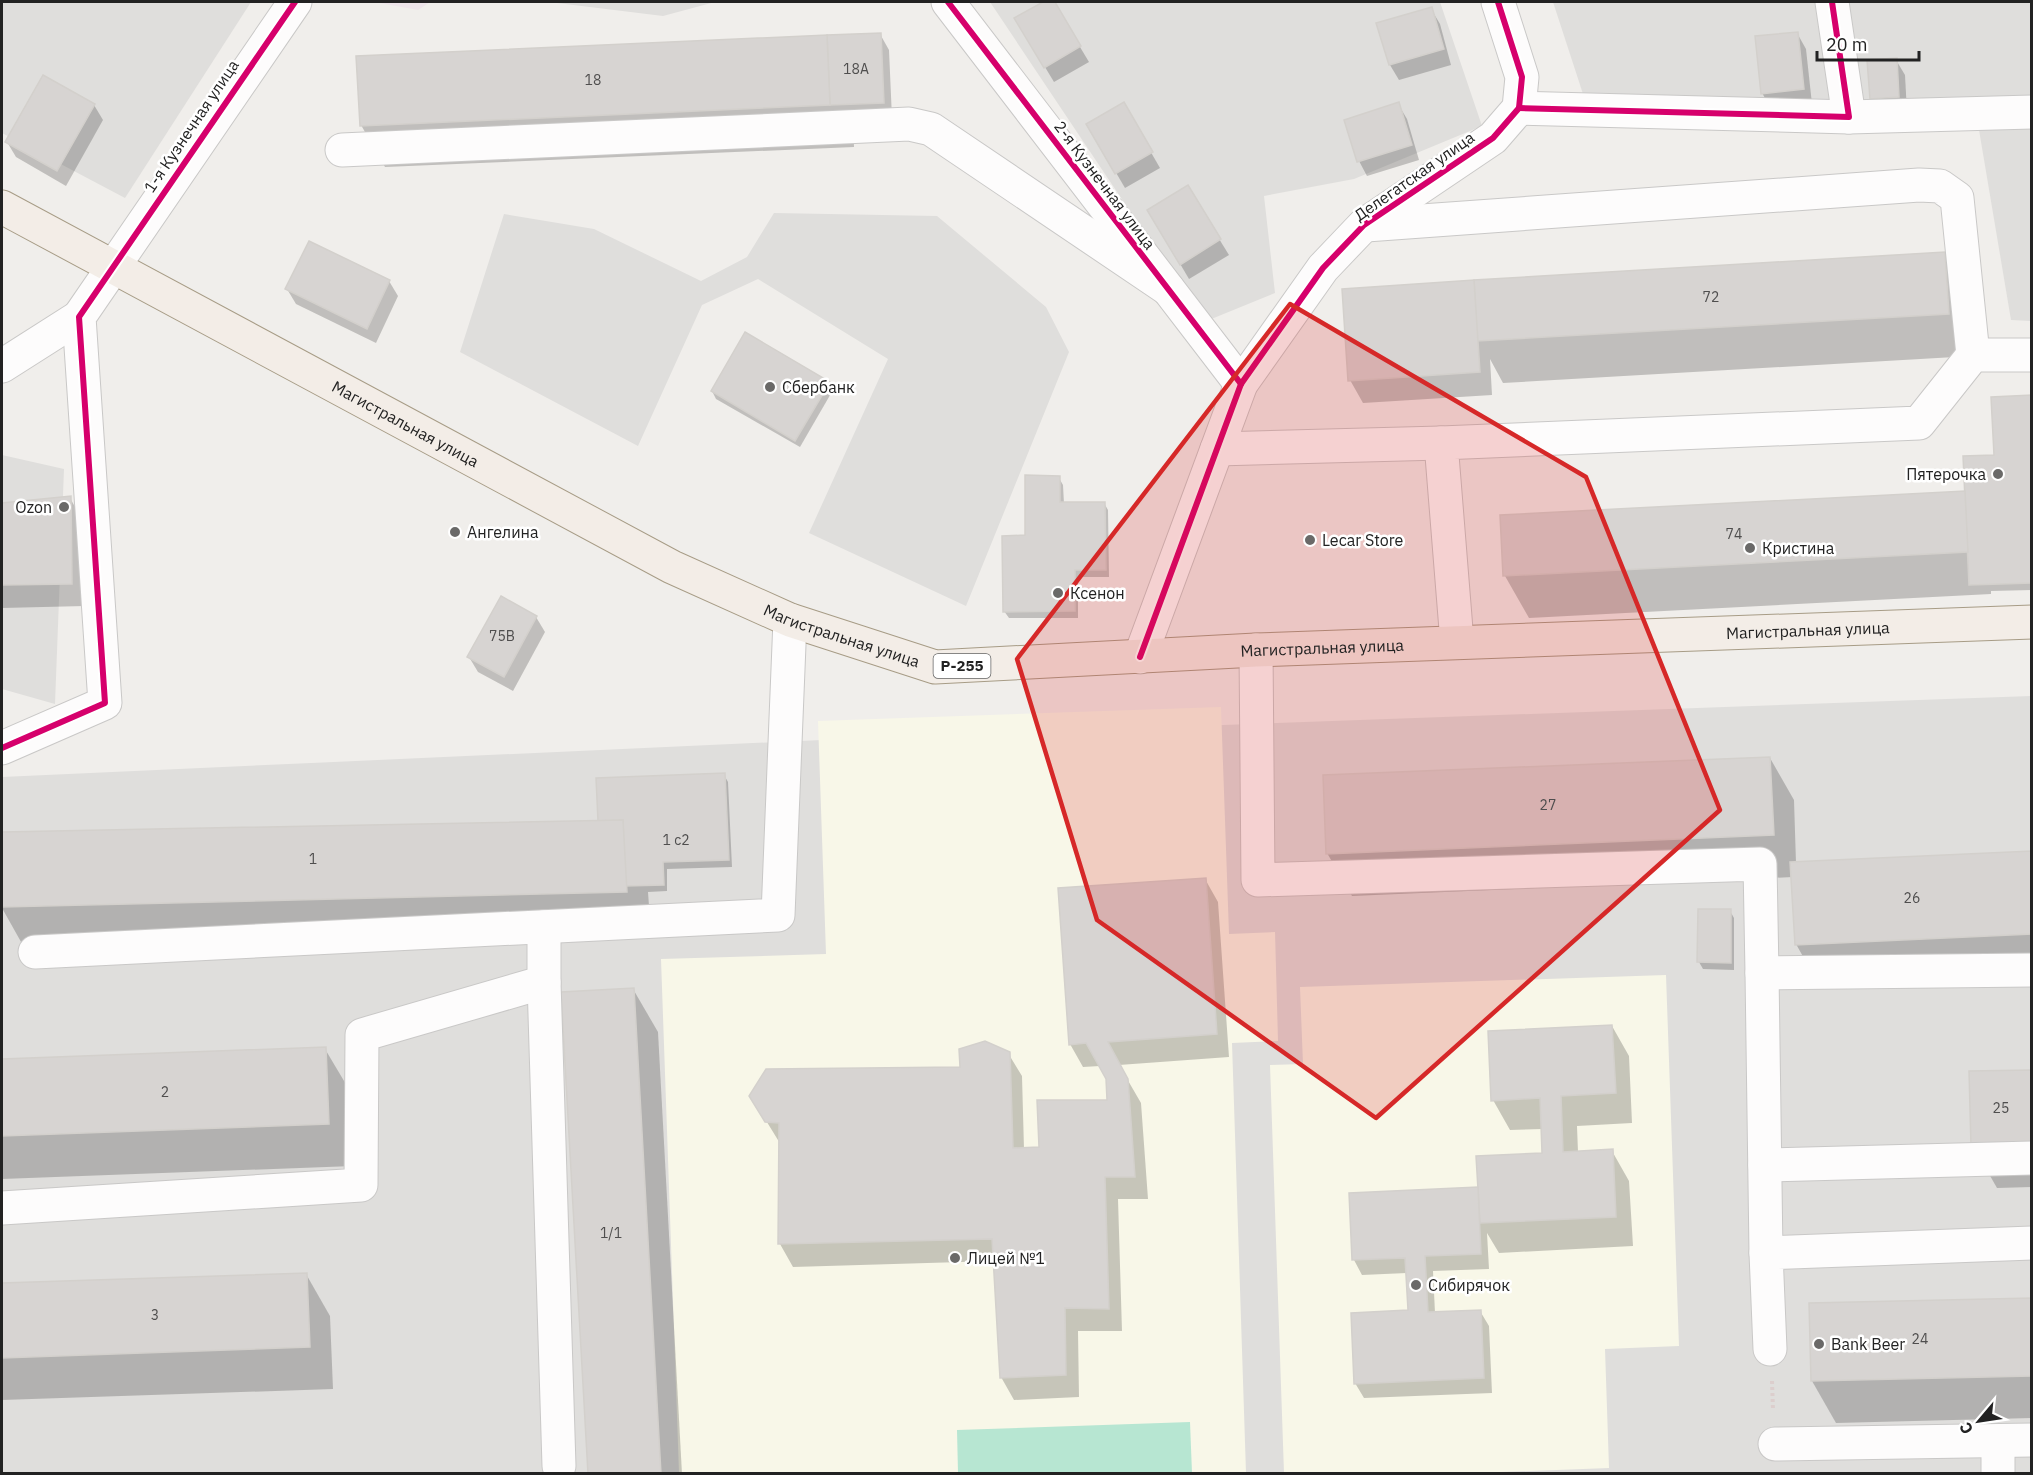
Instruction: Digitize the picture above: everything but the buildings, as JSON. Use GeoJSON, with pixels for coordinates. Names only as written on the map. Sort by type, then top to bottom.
{"type":"FeatureCollection","features":[{"type":"Feature","properties":{"kind":"main road","name":"Магистральная улица"},"geometry":{"type":"LineString","coordinates":[[2,207],[672,567],[790,620],[935,668],[1256,650],[2031,622]]}},
{"type":"Feature","properties":{"kind":"street","name":"1-я Кузнечная улица"},"geometry":{"type":"LineString","coordinates":[[79,317],[111,266],[295,2]]}},
{"type":"Feature","properties":{"kind":"street","name":"2-я Кузнечная улица"},"geometry":{"type":"LineString","coordinates":[[948,2],[1241,384]]}},
{"type":"Feature","properties":{"kind":"street"},"geometry":{"type":"LineString","coordinates":[[1498,2],[1522,77],[1519,108],[1850,117],[2031,112]]}},
{"type":"Feature","properties":{"kind":"street"},"geometry":{"type":"LineString","coordinates":[[1832,2],[1850,117]]}},
{"type":"Feature","properties":{"kind":"street","name":"Делегатская улица"},"geometry":{"type":"LineString","coordinates":[[1140,657],[1241,384],[1323,268],[1364,225],[1493,138],[1519,108]]}},
{"type":"Feature","properties":{"kind":"street"},"geometry":{"type":"LineString","coordinates":[[342,150],[909,124],[931,129],[1168,289]]}},
{"type":"Feature","properties":{"kind":"street"},"geometry":{"type":"LineString","coordinates":[[1217,449],[1442,443],[1919,423],[1973,355],[1957,198],[1940,186],[1919,185],[1364,225]]}},
{"type":"Feature","properties":{"kind":"street"},"geometry":{"type":"LineString","coordinates":[[2,366],[79,317],[105,703],[2,748]]}},
{"type":"Feature","properties":{"kind":"street"},"geometry":{"type":"LineString","coordinates":[[1973,355],[2031,355]]}},
{"type":"Feature","properties":{"kind":"street"},"geometry":{"type":"LineString","coordinates":[[1442,443],[1457,642]]}},
{"type":"Feature","properties":{"kind":"street"},"geometry":{"type":"LineString","coordinates":[[35,952],[778,915],[790,620]]}},
{"type":"Feature","properties":{"kind":"street"},"geometry":{"type":"LineString","coordinates":[[1256,650],[1258,880],[1760,864],[1766,1253],[1770,1348]]}},
{"type":"Feature","properties":{"kind":"street"},"geometry":{"type":"LineString","coordinates":[[544,927],[559,1466]]}},
{"type":"Feature","properties":{"kind":"street"},"geometry":{"type":"LineString","coordinates":[[1762,973],[2031,970]]}},
{"type":"Feature","properties":{"kind":"street"},"geometry":{"type":"LineString","coordinates":[[2,1209],[361,1185],[362,1035],[544,982]]}},
{"type":"Feature","properties":{"kind":"street"},"geometry":{"type":"LineString","coordinates":[[1765,1166],[2031,1158]]}},
{"type":"Feature","properties":{"kind":"street"},"geometry":{"type":"LineString","coordinates":[[1766,1253],[2031,1243]]}},
{"type":"Feature","properties":{"kind":"street"},"geometry":{"type":"LineString","coordinates":[[1775,1444],[2031,1440]]}},
{"type":"Feature","properties":{"kind":"street"},"geometry":{"type":"LineString","coordinates":[[1998,1441],[1998,1473]]}},
{"type":"Feature","properties":{"kind":"path"},"geometry":{"type":"LineString","coordinates":[[1770,1348],[1775,1444]]}},
{"type":"Feature","properties":{"kind":"highlighted area"},"geometry":{"type":"Polygon","coordinates":[[[1290,304],[1586,477],[1720,810],[1376,1118],[1097,920],[1017,659],[1290,304]]]}},
{"type":"Feature","properties":{"kind":"shaded area"},"geometry":{"type":"Polygon","coordinates":[[[2,2],[251,2],[125,198],[2,133],[2,2]]]}},
{"type":"Feature","properties":{"kind":"shaded area"},"geometry":{"type":"Polygon","coordinates":[[[374,2],[430,2],[418,10],[374,2]]]}},
{"type":"Feature","properties":{"kind":"shaded area"},"geometry":{"type":"Polygon","coordinates":[[[549,2],[715,2],[663,16],[549,2]]]}},
{"type":"Feature","properties":{"kind":"shaded area"},"geometry":{"type":"Polygon","coordinates":[[[990,2],[1440,2],[1482,126],[1354,179],[1264,196],[1275,293],[1204,322],[990,2]]]}},
{"type":"Feature","properties":{"kind":"shaded area"},"geometry":{"type":"Polygon","coordinates":[[[1553,2],[2031,2],[2031,104],[1583,94],[1553,2]]]}},
{"type":"Feature","properties":{"kind":"shaded area"},"geometry":{"type":"Polygon","coordinates":[[[1978,124],[2031,124],[2031,321],[2011,320],[1978,124]]]}},
{"type":"Feature","properties":{"kind":"shaded area"},"geometry":{"type":"Polygon","coordinates":[[[774,213],[937,216],[1046,307],[1069,352],[966,606],[809,533],[888,359],[758,279],[702,305],[638,446],[460,352],[504,214],[594,229],[701,281],[747,257],[774,213]]]}},
{"type":"Feature","properties":{"kind":"shaded area"},"geometry":{"type":"Polygon","coordinates":[[[2,455],[64,469],[55,704],[2,689],[2,455]]]}},
{"type":"Feature","properties":{"kind":"shaded area"},"geometry":{"type":"Polygon","coordinates":[[[2031,696],[2031,1473],[2,1473],[2,777],[887,737],[2031,696]]]}},
{"type":"Feature","properties":{"kind":"shaded area","name":"Лицей №1"},"geometry":{"type":"Polygon","coordinates":[[[1221,707],[1229,934],[1275,932],[1278,1041],[1232,1043],[1246,1473],[679,1473],[661,959],[826,954],[818,721],[1221,707]]]}},
{"type":"Feature","properties":{"kind":"shaded area"},"geometry":{"type":"Polygon","coordinates":[[[1666,975],[1679,1346],[1605,1349],[1609,1468],[1447,1474],[1284,1473],[1270,1065],[1303,1064],[1300,987],[1666,975]]]}},
{"type":"Feature","properties":{"kind":"green space"},"geometry":{"type":"Polygon","coordinates":[[[1190,1422],[1192,1473],[958,1473],[957,1430],[1190,1422]]]}},
{"type":"Feature","properties":{"kind":"cycle path"},"geometry":{"type":"LineString","coordinates":[[2,748],[105,703],[79,317],[295,2]]}},
{"type":"Feature","properties":{"kind":"cycle path"},"geometry":{"type":"LineString","coordinates":[[948,2],[1241,384]]}},
{"type":"Feature","properties":{"kind":"cycle path"},"geometry":{"type":"LineString","coordinates":[[1140,657],[1241,384],[1323,268],[1364,225],[1493,138],[1519,108],[1522,77],[1498,2]]}},
{"type":"Feature","properties":{"kind":"cycle path"},"geometry":{"type":"LineString","coordinates":[[1519,108],[1849,117],[1832,2]]}},
{"type":"Feature","properties":{"kind":"place","name":"Сбербанк"},"geometry":{"type":"Point","coordinates":[770,387]}},
{"type":"Feature","properties":{"kind":"place","name":"Пятерочка"},"geometry":{"type":"Point","coordinates":[1998,474]}},
{"type":"Feature","properties":{"kind":"place","name":"Ozon"},"geometry":{"type":"Point","coordinates":[64,507]}},
{"type":"Feature","properties":{"kind":"place","name":"Ангелина"},"geometry":{"type":"Point","coordinates":[455,532]}},
{"type":"Feature","properties":{"kind":"place","name":"Lecar Store"},"geometry":{"type":"Point","coordinates":[1310,540]}},
{"type":"Feature","properties":{"kind":"place","name":"Кристина"},"geometry":{"type":"Point","coordinates":[1750,548]}},
{"type":"Feature","properties":{"kind":"place","name":"Ксенон"},"geometry":{"type":"Point","coordinates":[1058,593]}},
{"type":"Feature","properties":{"kind":"place","name":"Лицей №1"},"geometry":{"type":"Point","coordinates":[955,1258]}},
{"type":"Feature","properties":{"kind":"place","name":"Сибирячок"},"geometry":{"type":"Point","coordinates":[1416,1285]}},
{"type":"Feature","properties":{"kind":"place","name":"Bank Beer"},"geometry":{"type":"Point","coordinates":[1819,1344]}}]}
